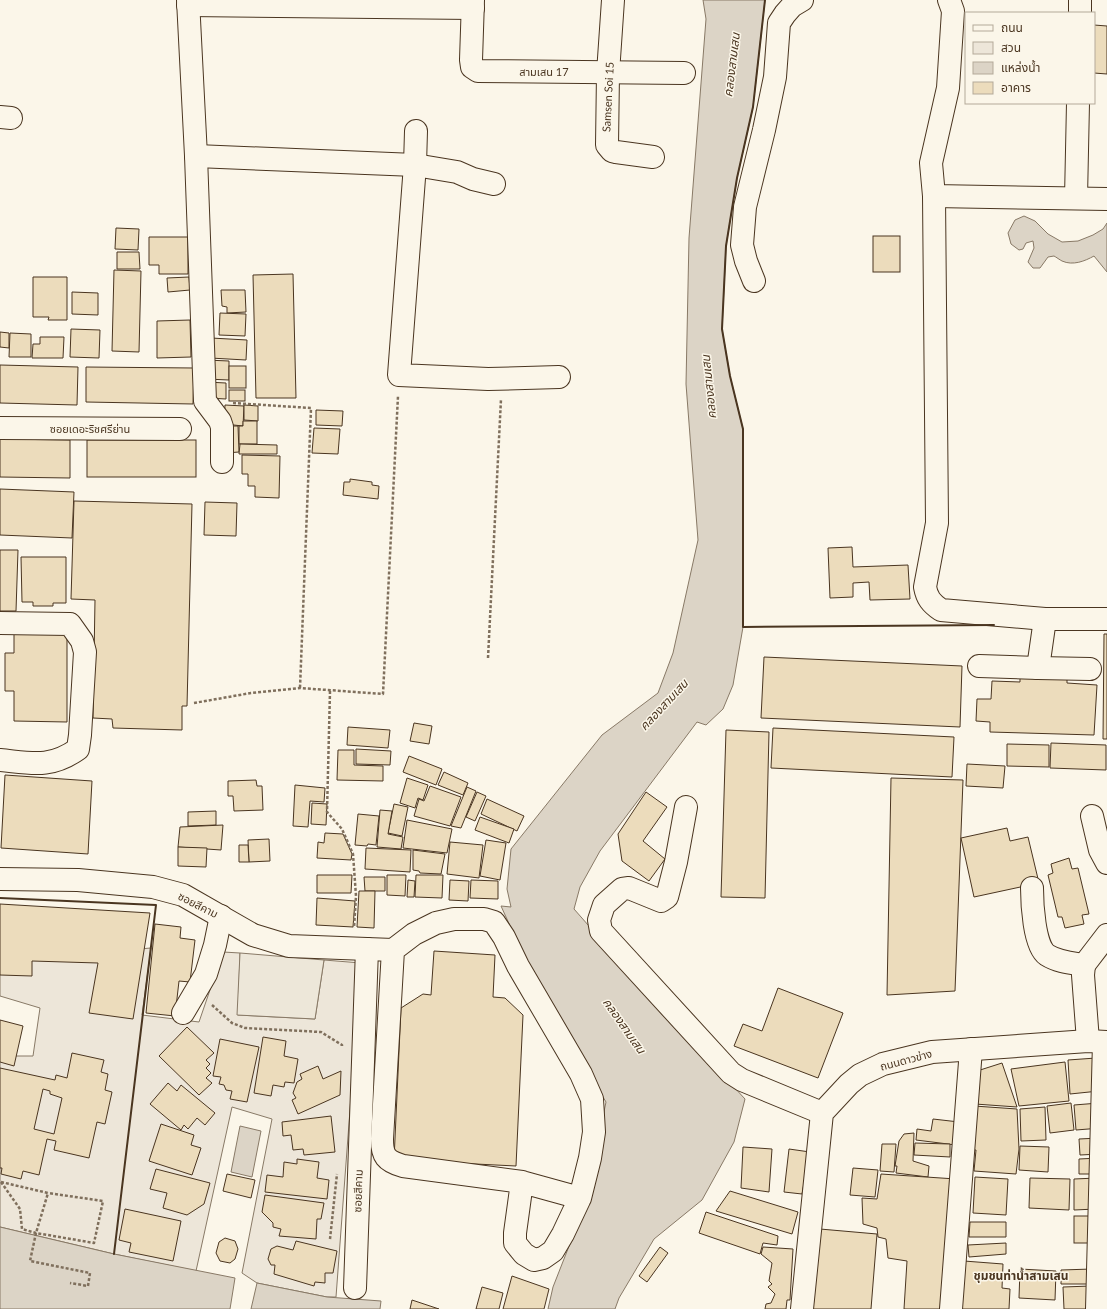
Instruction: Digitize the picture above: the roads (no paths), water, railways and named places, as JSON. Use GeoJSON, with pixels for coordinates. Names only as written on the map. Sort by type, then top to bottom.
{"type":"FeatureCollection","features":[{"type":"Feature","properties":{"kind":"street","name":"Samsen Soi 15"},"geometry":{"type":"LineString","coordinates":[[613,0],[608,73],[606,145],[612,151],[653,157]]}},
{"type":"Feature","properties":{"kind":"street"},"geometry":{"type":"LineString","coordinates":[[754,281],[746,261],[742,245],[745,207],[775,77],[779,23],[792,6],[802,0]]}},
{"type":"Feature","properties":{"kind":"street"},"geometry":{"type":"LineString","coordinates":[[949,0],[953,11],[948,88],[931,163],[934,196],[937,523],[925,587],[926,595],[931,603],[941,610],[1045,619],[1107,619]]}},
{"type":"Feature","properties":{"kind":"street"},"geometry":{"type":"LineString","coordinates":[[1080,0],[1080,12]]}},
{"type":"Feature","properties":{"kind":"street"},"geometry":{"type":"LineString","coordinates":[[222,462],[222,427],[220,421],[205,401],[196,156],[188,2],[473,4]]}},
{"type":"Feature","properties":{"kind":"street","name":"สามเสน 17"},"geometry":{"type":"LineString","coordinates":[[473,4],[471,60],[472,67],[478,71],[684,73]]}},
{"type":"Feature","properties":{"kind":"street"},"geometry":{"type":"LineString","coordinates":[[1076,198],[1078,104]]}},
{"type":"Feature","properties":{"kind":"street"},"geometry":{"type":"LineString","coordinates":[[416,131],[415,165],[399,376],[501,378],[559,377]]}},
{"type":"Feature","properties":{"kind":"street"},"geometry":{"type":"LineString","coordinates":[[196,156],[415,165],[457,172],[472,180],[494,184]]}},
{"type":"Feature","properties":{"kind":"street"},"geometry":{"type":"LineString","coordinates":[[934,196],[1107,199]]}},
{"type":"Feature","properties":{"kind":"street","name":"ซอยเดอะริชศรีย่าน"},"geometry":{"type":"LineString","coordinates":[[0,428],[180,429]]}},
{"type":"Feature","properties":{"kind":"street"},"geometry":{"type":"LineString","coordinates":[[1038,668],[1045,619]]}},
{"type":"Feature","properties":{"kind":"street"},"geometry":{"type":"LineString","coordinates":[[0,623],[70,624],[82,641],[85,652],[78,749],[68,756],[56,761],[39,764],[0,760]]}},
{"type":"Feature","properties":{"kind":"street"},"geometry":{"type":"LineString","coordinates":[[979,666],[1090,669]]}},
{"type":"Feature","properties":{"kind":"street"},"geometry":{"type":"LineString","coordinates":[[686,807],[676,862],[667,897],[661,901],[629,888],[622,889],[604,905],[599,920],[601,931],[731,1073],[742,1080],[822,1113],[802,1309]]}},
{"type":"Feature","properties":{"kind":"street"},"geometry":{"type":"LineString","coordinates":[[1092,816],[1100,850],[1107,863]]}},
{"type":"Feature","properties":{"kind":"street","name":"ซอยสีคาม"},"geometry":{"type":"LineString","coordinates":[[0,879],[78,880],[153,887],[183,895],[253,935],[289,946],[393,950]]}},
{"type":"Feature","properties":{"kind":"street"},"geometry":{"type":"LineString","coordinates":[[1032,888],[1032,906],[1037,938],[1046,954],[1060,961],[1084,965]]}},
{"type":"Feature","properties":{"kind":"street"},"geometry":{"type":"LineString","coordinates":[[183,1012],[206,974],[215,945],[221,916]]}},
{"type":"Feature","properties":{"kind":"street"},"geometry":{"type":"LineString","coordinates":[[522,1182],[515,1233],[516,1243],[524,1254],[534,1260],[543,1258],[553,1250],[563,1234],[580,1198],[593,1139],[592,1099],[581,1074],[518,966],[504,937],[494,922],[484,919],[454,919],[436,923],[414,934],[393,950],[382,1139],[382,1150],[386,1158],[393,1163],[402,1166],[522,1182],[580,1198]]}},
{"type":"Feature","properties":{"kind":"street"},"geometry":{"type":"LineString","coordinates":[[1097,1309],[1100,1042],[1083,975],[1084,965],[1107,935]]}},
{"type":"Feature","properties":{"kind":"street","name":"ซอยสีคาม"},"geometry":{"type":"LineString","coordinates":[[355,1288],[360,949]]}},
{"type":"Feature","properties":{"kind":"street","name":"ถนนดาวข่าง"},"geometry":{"type":"LineString","coordinates":[[822,1113],[849,1084],[860,1075],[883,1064],[932,1052],[1100,1042]]}},
{"type":"Feature","properties":{"kind":"street"},"geometry":{"type":"LineString","coordinates":[[951,1309],[971,1049]]}},
{"type":"Feature","properties":{"kind":"water","name":"คลองสามเสน"},"geometry":{"type":"Polygon","coordinates":[[[703,0],[765,0],[753,107],[737,178],[726,246],[722,329],[730,376],[743,429],[743,627],[733,685],[723,709],[706,725],[697,722],[600,851],[580,887],[574,909],[662,1009],[745,1099],[734,1142],[702,1200],[654,1239],[619,1298],[615,1309],[548,1309],[553,1287],[584,1208],[606,1102],[540,992],[501,906],[511,907],[507,889],[511,849],[602,735],[658,693],[673,653],[698,540],[686,384],[689,238],[706,19],[703,0]]]}},
{"type":"Feature","properties":{"kind":"water"},"geometry":{"type":"Polygon","coordinates":[[[1024,216],[1035,221],[1048,234],[1062,242],[1078,241],[1093,235],[1103,229],[1107,223],[1107,272],[1094,256],[1075,263],[1062,261],[1054,256],[1048,257],[1040,268],[1033,268],[1028,262],[1034,248],[1033,241],[1026,243],[1023,249],[1019,250],[1011,244],[1008,233],[1015,220],[1024,216]]]}},
{"type":"Feature","properties":{"kind":"water"},"geometry":{"type":"Polygon","coordinates":[[[240,1126],[261,1131],[252,1177],[231,1172],[240,1126]]]}},
{"type":"Feature","properties":{"kind":"water"},"geometry":{"type":"Polygon","coordinates":[[[0,1227],[114,1254],[235,1278],[230,1309],[0,1309],[0,1227]]]}},
{"type":"Feature","properties":{"kind":"water"},"geometry":{"type":"Polygon","coordinates":[[[257,1283],[327,1297],[381,1301],[380,1309],[251,1309],[257,1283]]]}},
{"type":"Feature","properties":{"kind":"district","name":"ชุมชนท่าน้ำสามเสน"},"geometry":{"type":"Point","coordinates":[1021,1276]}}]}
